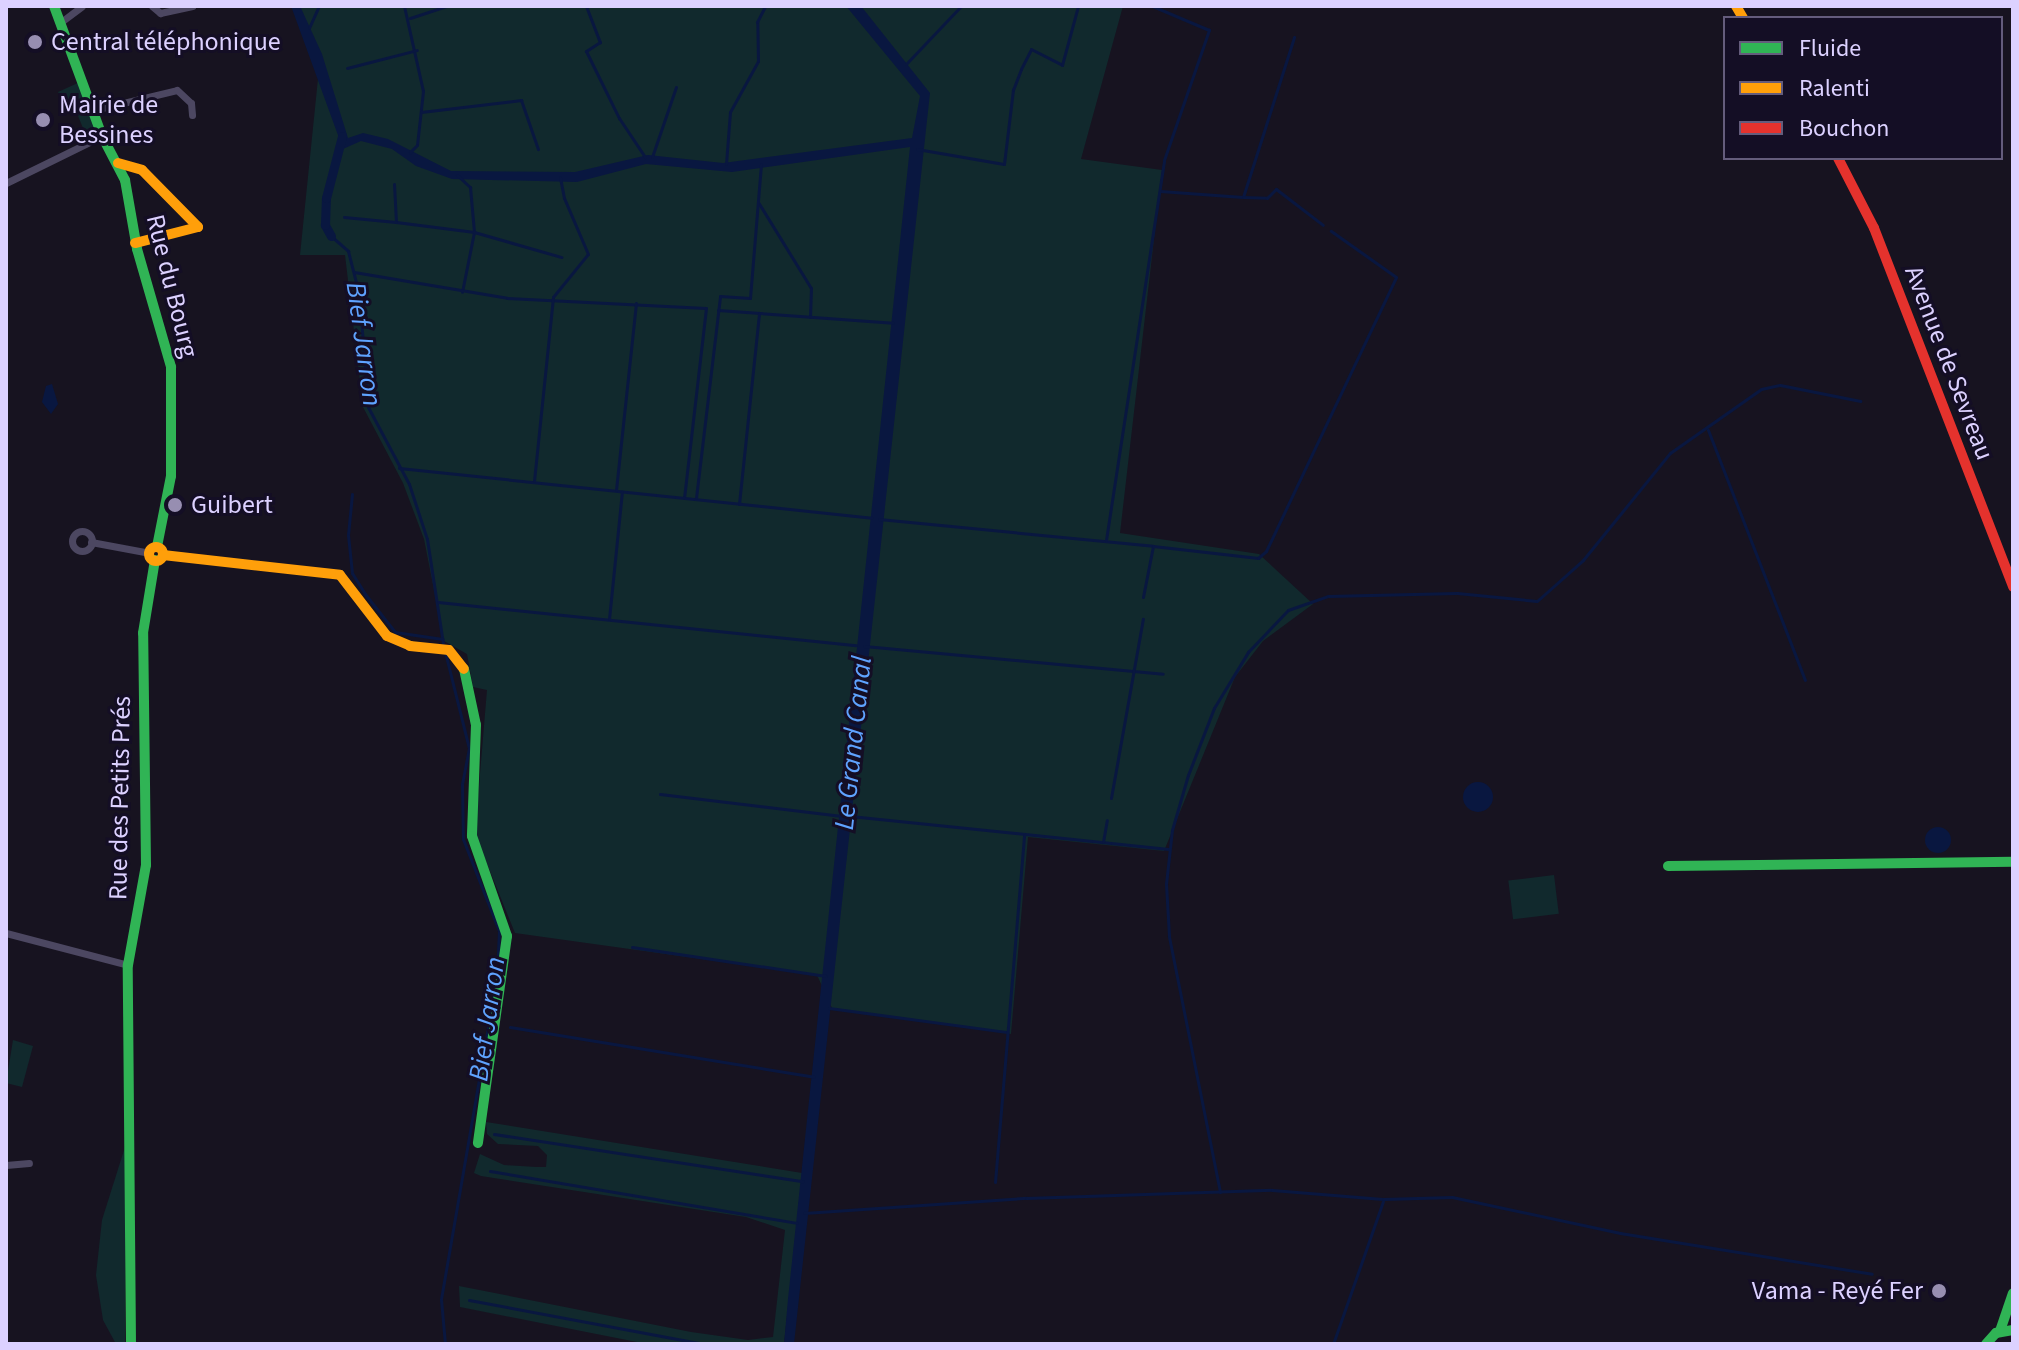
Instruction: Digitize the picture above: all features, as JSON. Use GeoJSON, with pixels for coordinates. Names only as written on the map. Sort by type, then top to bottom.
{"type":"FeatureCollection","features":[{"type":"Feature","properties":{"kind":"street","name":"Rue du Bourg"},"geometry":{"type":"LineString","coordinates":[[54,6],[102,136],[118,163],[135,243],[171,367],[171,476],[156,554]]}},
{"type":"Feature","properties":{"kind":"street"},"geometry":{"type":"LineString","coordinates":[[61,22],[82,6]]}},
{"type":"Feature","properties":{"kind":"street"},"geometry":{"type":"LineString","coordinates":[[152,6],[160,13],[192,6]]}},
{"type":"Feature","properties":{"kind":"street"},"geometry":{"type":"LineString","coordinates":[[94,110],[177,90],[191,103],[192,115]]}},
{"type":"Feature","properties":{"kind":"street"},"geometry":{"type":"LineString","coordinates":[[6,183],[102,136]]}},
{"type":"Feature","properties":{"kind":"street","name":"Avenue de Sevreau"},"geometry":{"type":"LineString","coordinates":[[1839,160],[1874,228],[2013,587]]}},
{"type":"Feature","properties":{"kind":"street"},"geometry":{"type":"LineString","coordinates":[[118,163],[142,170],[187,211],[198,227],[135,243]]}},
{"type":"Feature","properties":{"kind":"street"},"geometry":{"type":"LineString","coordinates":[[91,542],[156,554],[340,575],[387,636],[410,646],[449,650],[462,661],[476,725],[472,836],[507,936],[478,1143]]}},
{"type":"Feature","properties":{"kind":"street","name":"Rue des Petits Prés"},"geometry":{"type":"LineString","coordinates":[[131,1344],[128,965],[146,865],[143,633],[156,554]]}},
{"type":"Feature","properties":{"kind":"street"},"geometry":{"type":"LineString","coordinates":[[1668,866],[2013,862]]}},
{"type":"Feature","properties":{"kind":"street"},"geometry":{"type":"LineString","coordinates":[[6,933],[128,965]]}},
{"type":"Feature","properties":{"kind":"street"},"geometry":{"type":"LineString","coordinates":[[6,1165],[29,1163]]}},
{"type":"Feature","properties":{"kind":"street"},"geometry":{"type":"LineString","coordinates":[[1986,1344],[2000,1331],[2013,1293]]}},
{"type":"Feature","properties":{"kind":"street"},"geometry":{"type":"LineString","coordinates":[[2000,1331],[2013,1330]]}},
{"type":"Feature","properties":{"kind":"green space"},"geometry":{"type":"Polygon","coordinates":[[[294,6],[1123,6],[1081,159],[1162,170],[1120,533],[1259,554],[1313,604],[1263,641],[1235,677],[1164,851],[1028,837],[1011,1034],[832,1008],[817,975],[515,933],[475,834],[487,690],[473,687],[467,654],[444,641],[424,539],[403,483],[363,407],[345,255],[300,255],[319,69],[294,6]]]}},
{"type":"Feature","properties":{"kind":"green space"},"geometry":{"type":"Polygon","coordinates":[[[80,82],[95,129],[85,133],[76,111],[67,111],[58,92],[80,82]]]}},
{"type":"Feature","properties":{"kind":"green space"},"geometry":{"type":"Polygon","coordinates":[[[1554,875],[1559,914],[1513,919],[1508,881],[1554,875]]]}},
{"type":"Feature","properties":{"kind":"green space"},"geometry":{"type":"Polygon","coordinates":[[[13,1040],[33,1046],[22,1087],[6,1083],[13,1040]]]}},
{"type":"Feature","properties":{"kind":"green space"},"geometry":{"type":"Polygon","coordinates":[[[486,1122],[802,1173],[784,1344],[647,1344],[460,1307],[459,1286],[691,1332],[748,1340],[773,1337],[785,1230],[746,1217],[481,1176],[474,1173],[480,1154],[504,1165],[546,1167],[547,1155],[538,1146],[498,1144],[487,1134],[486,1122]]]}},
{"type":"Feature","properties":{"kind":"green space"},"geometry":{"type":"Polygon","coordinates":[[[125,1147],[125,1344],[116,1344],[103,1320],[96,1275],[102,1220],[125,1147]]]}},
{"type":"Feature","properties":{"kind":"water","name":"Le Grand Canal"},"geometry":{"type":"Polygon","coordinates":[[[291,6],[300,6],[322,54],[348,138],[363,133],[388,139],[451,171],[575,172],[648,155],[723,163],[912,138],[920,96],[846,6],[861,6],[930,93],[794,1344],[784,1344],[788,1299],[910,147],[732,172],[646,164],[577,182],[452,179],[416,166],[392,149],[361,141],[343,149],[291,6]]]}},
{"type":"Feature","properties":{"kind":"water"},"geometry":{"type":"Polygon","coordinates":[[[52,384],[58,404],[51,414],[42,402],[46,386],[52,384]]]}},
{"type":"Feature","properties":{"kind":"water"},"geometry":{"type":"Polygon","coordinates":[[[1478,782],[1484,783],[1492,791],[1492,803],[1484,811],[1478,812],[1472,811],[1464,803],[1463,797],[1464,791],[1472,783],[1478,782]]]}},
{"type":"Feature","properties":{"kind":"water"},"geometry":{"type":"Polygon","coordinates":[[[1938,827],[1947,831],[1951,840],[1947,849],[1938,853],[1929,849],[1925,840],[1929,831],[1938,827]]]}},
{"type":"Feature","properties":{"kind":"waterway"},"geometry":{"type":"LineString","coordinates":[[309,28],[319,6]]}},
{"type":"Feature","properties":{"kind":"waterway"},"geometry":{"type":"LineString","coordinates":[[404,6],[423,91],[417,145],[410,152]]}},
{"type":"Feature","properties":{"kind":"waterway"},"geometry":{"type":"LineString","coordinates":[[410,18],[447,6]]}},
{"type":"Feature","properties":{"kind":"waterway"},"geometry":{"type":"LineString","coordinates":[[586,6],[600,42],[586,51],[619,118],[645,157]]}},
{"type":"Feature","properties":{"kind":"waterway"},"geometry":{"type":"LineString","coordinates":[[726,164],[730,112],[758,61],[757,22],[765,6]]}},
{"type":"Feature","properties":{"kind":"waterway"},"geometry":{"type":"LineString","coordinates":[[906,64],[961,6]]}},
{"type":"Feature","properties":{"kind":"waterway"},"geometry":{"type":"LineString","coordinates":[[917,149],[1004,164],[1013,90],[1021,69],[1031,49],[1062,65],[1078,6]]}},
{"type":"Feature","properties":{"kind":"waterway"},"geometry":{"type":"LineString","coordinates":[[1106,540],[1164,160],[1209,30],[1152,6]]}},
{"type":"Feature","properties":{"kind":"waterway"},"geometry":{"type":"LineString","coordinates":[[1160,191],[1243,197],[1294,37]]}},
{"type":"Feature","properties":{"kind":"waterway"},"geometry":{"type":"LineString","coordinates":[[347,68],[417,50]]}},
{"type":"Feature","properties":{"kind":"waterway"},"geometry":{"type":"LineString","coordinates":[[652,157],[676,87]]}},
{"type":"Feature","properties":{"kind":"waterway"},"geometry":{"type":"LineString","coordinates":[[421,112],[521,100],[538,149]]}},
{"type":"Feature","properties":{"kind":"waterway","name":"Bief Jarron"},"geometry":{"type":"LineString","coordinates":[[331,236],[325,225],[326,198],[342,136]]}},
{"type":"Feature","properties":{"kind":"waterway"},"geometry":{"type":"LineString","coordinates":[[696,498],[720,296],[750,298],[761,164]]}},
{"type":"Feature","properties":{"kind":"waterway"},"geometry":{"type":"LineString","coordinates":[[457,175],[470,187],[474,232],[462,292]]}},
{"type":"Feature","properties":{"kind":"waterway"},"geometry":{"type":"LineString","coordinates":[[534,481],[553,297],[588,254],[564,198],[560,177]]}},
{"type":"Feature","properties":{"kind":"waterway"},"geometry":{"type":"LineString","coordinates":[[394,184],[396,222],[474,232],[561,257]]}},
{"type":"Feature","properties":{"kind":"waterway"},"geometry":{"type":"LineString","coordinates":[[1243,197],[1267,198],[1276,189],[1323,225]]}},
{"type":"Feature","properties":{"kind":"waterway"},"geometry":{"type":"LineString","coordinates":[[758,202],[811,288],[810,317]]}},
{"type":"Feature","properties":{"kind":"waterway"},"geometry":{"type":"LineString","coordinates":[[344,217],[396,222]]}},
{"type":"Feature","properties":{"kind":"waterway"},"geometry":{"type":"LineString","coordinates":[[1153,546],[1258,558],[1266,551],[1396,277],[1331,231]]}},
{"type":"Feature","properties":{"kind":"waterway","name":"Bief Jarron"},"geometry":{"type":"LineString","coordinates":[[331,236],[348,251],[359,294],[368,407],[409,484],[427,539],[443,643]]}},
{"type":"Feature","properties":{"kind":"waterway"},"geometry":{"type":"LineString","coordinates":[[354,272],[507,298],[706,308],[684,498]]}},
{"type":"Feature","properties":{"kind":"waterway"},"geometry":{"type":"LineString","coordinates":[[616,490],[636,303]]}},
{"type":"Feature","properties":{"kind":"waterway"},"geometry":{"type":"LineString","coordinates":[[718,310],[893,323]]}},
{"type":"Feature","properties":{"kind":"waterway"},"geometry":{"type":"LineString","coordinates":[[739,504],[759,313]]}},
{"type":"Feature","properties":{"kind":"waterway"},"geometry":{"type":"LineString","coordinates":[[1220,1192],[1169,936],[1166,884],[1172,830],[1188,775],[1214,708],[1248,652],[1288,610],[1328,596],[1457,593],[1537,601],[1583,560],[1670,453],[1761,389],[1780,385],[1860,401]]}},
{"type":"Feature","properties":{"kind":"waterway"},"geometry":{"type":"LineString","coordinates":[[1708,430],[1805,680]]}},
{"type":"Feature","properties":{"kind":"waterway"},"geometry":{"type":"LineString","coordinates":[[399,468],[871,518]]}},
{"type":"Feature","properties":{"kind":"waterway"},"geometry":{"type":"LineString","coordinates":[[609,619],[622,492]]}},
{"type":"Feature","properties":{"kind":"waterway"},"geometry":{"type":"LineString","coordinates":[[352,494],[348,535],[352,573],[365,594],[395,632],[442,639]]}},
{"type":"Feature","properties":{"kind":"waterway"},"geometry":{"type":"LineString","coordinates":[[879,519],[1153,546],[1143,597]]}},
{"type":"Feature","properties":{"kind":"waterway","name":"Le Grand Canal"},"geometry":{"type":"LineString","coordinates":[[438,602],[856,645]]}},
{"type":"Feature","properties":{"kind":"waterway"},"geometry":{"type":"LineString","coordinates":[[1111,798],[1143,619]]}},
{"type":"Feature","properties":{"kind":"waterway","name":"Le Grand Canal"},"geometry":{"type":"LineString","coordinates":[[864,646],[1163,674]]}},
{"type":"Feature","properties":{"kind":"waterway","name":"Bief Jarron"},"geometry":{"type":"LineString","coordinates":[[445,652],[469,748],[462,784],[463,839],[499,931],[497,973]]}},
{"type":"Feature","properties":{"kind":"waterway","name":"Le Grand Canal"},"geometry":{"type":"LineString","coordinates":[[660,794],[842,816]]}},
{"type":"Feature","properties":{"kind":"waterway","name":"Le Grand Canal"},"geometry":{"type":"LineString","coordinates":[[850,816],[1168,849]]}},
{"type":"Feature","properties":{"kind":"waterway"},"geometry":{"type":"LineString","coordinates":[[1103,842],[1107,820]]}},
{"type":"Feature","properties":{"kind":"waterway"},"geometry":{"type":"LineString","coordinates":[[995,1182],[1024,835]]}},
{"type":"Feature","properties":{"kind":"waterway"},"geometry":{"type":"LineString","coordinates":[[632,947],[826,976]]}},
{"type":"Feature","properties":{"kind":"waterway","name":"Bief Jarron"},"geometry":{"type":"LineString","coordinates":[[445,1344],[441,1299],[496,981]]}},
{"type":"Feature","properties":{"kind":"waterway"},"geometry":{"type":"LineString","coordinates":[[829,1008],[1007,1032]]}},
{"type":"Feature","properties":{"kind":"waterway"},"geometry":{"type":"LineString","coordinates":[[510,1027],[814,1077]]}},
{"type":"Feature","properties":{"kind":"waterway"},"geometry":{"type":"LineString","coordinates":[[494,1134],[802,1181]]}},
{"type":"Feature","properties":{"kind":"waterway"},"geometry":{"type":"LineString","coordinates":[[490,1171],[797,1223]]}},
{"type":"Feature","properties":{"kind":"waterway"},"geometry":{"type":"LineString","coordinates":[[804,1213],[1026,1198],[1272,1190],[1383,1199],[1452,1197],[1620,1233],[1872,1274]]}},
{"type":"Feature","properties":{"kind":"waterway"},"geometry":{"type":"LineString","coordinates":[[1333,1344],[1383,1201]]}},
{"type":"Feature","properties":{"kind":"waterway"},"geometry":{"type":"LineString","coordinates":[[469,1300],[704,1344]]}},
{"type":"Feature","properties":{"kind":"traffic: fast"},"geometry":{"type":"LineString","coordinates":[[54,6],[102,136],[125,180],[137,249],[171,367],[171,476],[157,547]]}},
{"type":"Feature","properties":{"kind":"traffic: fast"},"geometry":{"type":"LineString","coordinates":[[131,1344],[128,965],[146,865],[143,633],[155,560]]}},
{"type":"Feature","properties":{"kind":"traffic: fast"},"geometry":{"type":"LineString","coordinates":[[464,669],[476,725],[472,836],[507,936],[478,1143]]}},
{"type":"Feature","properties":{"kind":"traffic: fast"},"geometry":{"type":"LineString","coordinates":[[1668,866],[2013,862]]}},
{"type":"Feature","properties":{"kind":"traffic: fast"},"geometry":{"type":"LineString","coordinates":[[2000,1331],[2013,1293]]}},
{"type":"Feature","properties":{"kind":"traffic: fast"},"geometry":{"type":"LineString","coordinates":[[1986,1344],[1996,1333],[2013,1330]]}},
{"type":"Feature","properties":{"kind":"traffic: slow"},"geometry":{"type":"LineString","coordinates":[[1736,6],[1742,16]]}},
{"type":"Feature","properties":{"kind":"traffic: slow"},"geometry":{"type":"LineString","coordinates":[[118,163],[142,170],[198,227],[135,243]]}},
{"type":"Feature","properties":{"kind":"traffic: slow"},"geometry":{"type":"LineString","coordinates":[[156,547],[163,554],[156,561],[149,554],[156,547]]}},
{"type":"Feature","properties":{"kind":"traffic: slow"},"geometry":{"type":"LineString","coordinates":[[163,555],[340,575],[387,636],[410,646],[449,650],[464,669]]}},
{"type":"Feature","properties":{"kind":"traffic: jam"},"geometry":{"type":"LineString","coordinates":[[1839,160],[1874,228],[2013,587]]}},
{"type":"Feature","properties":{"kind":"place","name":"Central téléphonique"},"geometry":{"type":"Point","coordinates":[35,42]}},
{"type":"Feature","properties":{"kind":"place","name":"Mairie de Bessines"},"geometry":{"type":"Point","coordinates":[43,120]}},
{"type":"Feature","properties":{"kind":"place","name":"Guibert"},"geometry":{"type":"Point","coordinates":[175,505]}},
{"type":"Feature","properties":{"kind":"place","name":"Vama - Reyé Fer"},"geometry":{"type":"Point","coordinates":[1939,1291]}}]}
